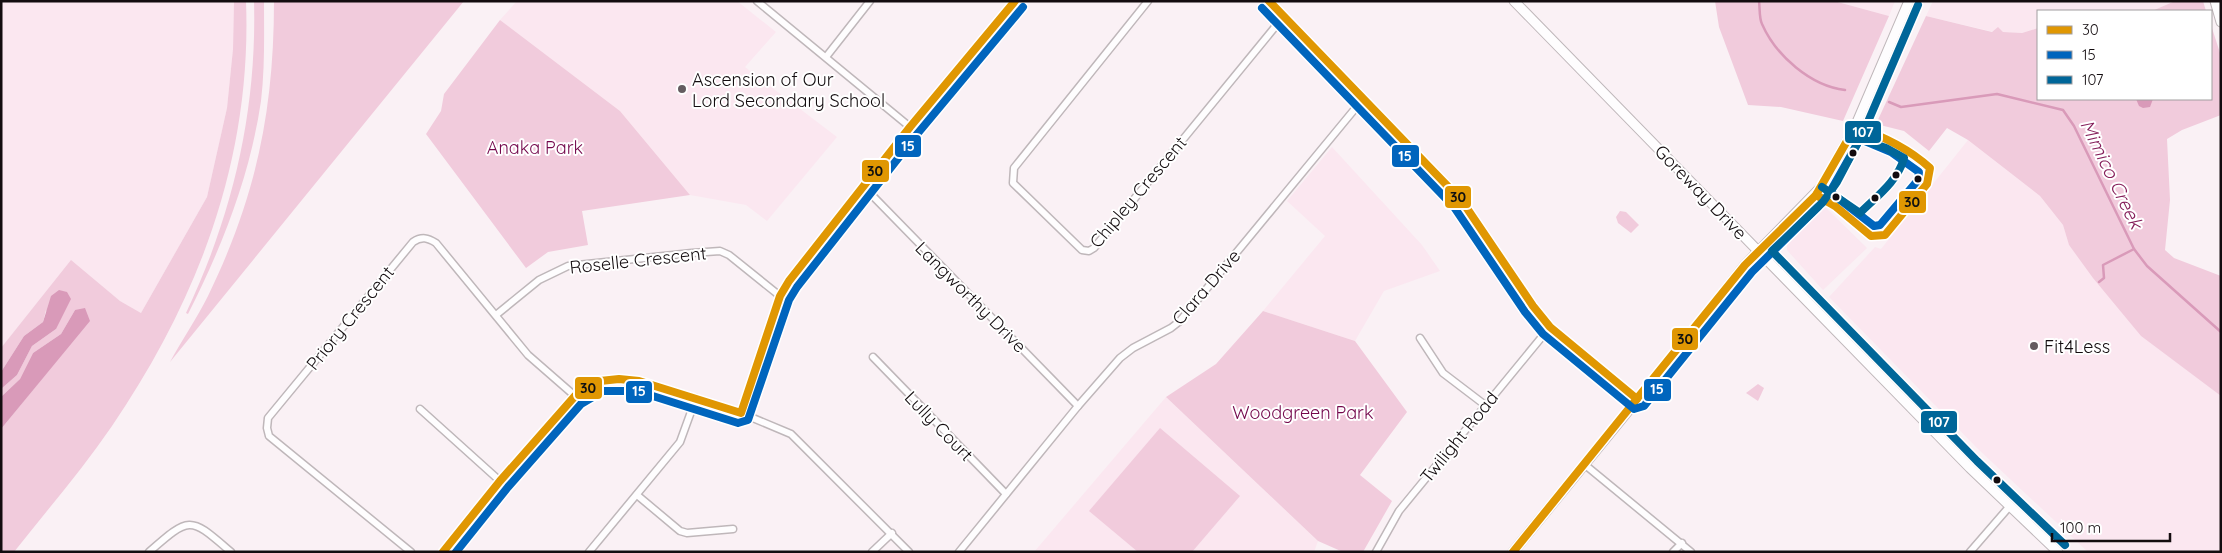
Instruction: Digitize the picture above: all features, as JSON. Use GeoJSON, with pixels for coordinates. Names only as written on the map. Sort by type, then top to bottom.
{"type":"FeatureCollection","features":[{"type":"Feature","properties":{"kind":"main road","name":"Goreway Drive"},"geometry":{"type":"LineString","coordinates":[[1514,1],[2009,506],[2058,552]]}},
{"type":"Feature","properties":{"kind":"main road"},"geometry":{"type":"LineString","coordinates":[[1513,552],[1758,251],[1816,194],[1835,166],[1858,121],[1909,1]]}},
{"type":"Feature","properties":{"kind":"main road"},"geometry":{"type":"LineString","coordinates":[[2215,1],[2221,22]]}},
{"type":"Feature","properties":{"kind":"street"},"geometry":{"type":"LineString","coordinates":[[757,1],[910,127]]}},
{"type":"Feature","properties":{"kind":"street"},"geometry":{"type":"LineString","coordinates":[[826,57],[870,1]]}},
{"type":"Feature","properties":{"kind":"street"},"geometry":{"type":"LineString","coordinates":[[741,413],[780,296],[789,281],[910,127],[1015,1]]}},
{"type":"Feature","properties":{"kind":"street","name":"Chipley Crescent"},"geometry":{"type":"LineString","coordinates":[[1148,1],[1012,172],[1013,183],[1082,250],[1089,251],[1094,248],[1284,16]]}},
{"type":"Feature","properties":{"kind":"street"},"geometry":{"type":"LineString","coordinates":[[1269,1],[1462,201],[1533,306],[1550,327],[1637,399]]}},
{"type":"Feature","properties":{"kind":"street","name":"Clara Drive"},"geometry":{"type":"LineString","coordinates":[[959,552],[1078,406],[1120,358],[1133,348],[1171,328],[1180,321],[1363,99]]}},
{"type":"Feature","properties":{"kind":"street","name":"Langworthy Drive"},"geometry":{"type":"LineString","coordinates":[[864,187],[1078,406]]}},
{"type":"Feature","properties":{"kind":"street","name":"Priory Crescent"},"geometry":{"type":"LineString","coordinates":[[411,552],[269,436],[266,428],[268,418],[414,242],[419,238],[429,238],[436,243],[528,355],[575,396]]}},
{"type":"Feature","properties":{"kind":"street","name":"Roselle Crescent"},"geometry":{"type":"LineString","coordinates":[[496,315],[539,280],[559,269],[720,251],[729,255],[780,296]]}},
{"type":"Feature","properties":{"kind":"street","name":"Twilight Road"},"geometry":{"type":"LineString","coordinates":[[1376,552],[1399,511],[1550,327]]}},
{"type":"Feature","properties":{"kind":"street"},"geometry":{"type":"LineString","coordinates":[[1420,338],[1443,373],[1485,405]]}},
{"type":"Feature","properties":{"kind":"street","name":"Lully Court"},"geometry":{"type":"LineString","coordinates":[[873,357],[1006,494]]}},
{"type":"Feature","properties":{"kind":"street"},"geometry":{"type":"LineString","coordinates":[[443,552],[500,481],[575,396],[600,381],[619,379],[639,381],[696,398],[741,413],[791,434],[909,552]]}},
{"type":"Feature","properties":{"kind":"street"},"geometry":{"type":"LineString","coordinates":[[589,552],[680,442],[696,398]]}},
{"type":"Feature","properties":{"kind":"street"},"geometry":{"type":"LineString","coordinates":[[420,409],[500,481]]}},
{"type":"Feature","properties":{"kind":"street"},"geometry":{"type":"LineString","coordinates":[[1584,464],[1691,552]]}},
{"type":"Feature","properties":{"kind":"street"},"geometry":{"type":"LineString","coordinates":[[637,495],[680,531],[687,533],[733,528]]}},
{"type":"Feature","properties":{"kind":"street"},"geometry":{"type":"LineString","coordinates":[[1970,552],[2009,506]]}},
{"type":"Feature","properties":{"kind":"street"},"geometry":{"type":"LineString","coordinates":[[149,552],[174,530],[192,523],[200,526],[231,552]]}},
{"type":"Feature","properties":{"kind":"street"},"geometry":{"type":"LineString","coordinates":[[872,552],[892,534]]}},
{"type":"Feature","properties":{"kind":"street"},"geometry":{"type":"LineString","coordinates":[[1673,552],[1682,543]]}},
{"type":"Feature","properties":{"kind":"shaded area"},"geometry":{"type":"Polygon","coordinates":[[[1,1],[234,1],[233,49],[227,108],[207,197],[141,313],[120,301],[71,261],[1,348],[1,1]]]}},
{"type":"Feature","properties":{"kind":"shaded area","name":"Ascension of Our Lord Secondary School"},"geometry":{"type":"Polygon","coordinates":[[[517,1],[737,1],[776,32],[745,67],[837,137],[767,221],[746,205],[690,195],[620,111],[500,20],[517,1]]]}},
{"type":"Feature","properties":{"kind":"shaded area"},"geometry":{"type":"Polygon","coordinates":[[[1834,1],[1895,1],[1889,16],[1834,1]]]}},
{"type":"Feature","properties":{"kind":"shaded area"},"geometry":{"type":"Polygon","coordinates":[[[1933,1],[2175,1],[2154,10],[2037,10],[2037,28],[2022,33],[1994,32],[1926,16],[1933,1]]]}},
{"type":"Feature","properties":{"kind":"shaded area"},"geometry":{"type":"Polygon","coordinates":[[[2136,100],[2153,100],[2150,107],[2143,108],[2139,106],[2136,100]]]}},
{"type":"Feature","properties":{"kind":"shaded area"},"geometry":{"type":"Polygon","coordinates":[[[1968,140],[2040,196],[2063,225],[2069,245],[2141,336],[2221,396],[2221,552],[2088,552],[1977,448],[1829,297],[1875,247],[1881,249],[1968,140]]]}},
{"type":"Feature","properties":{"kind":"shaded area"},"geometry":{"type":"Polygon","coordinates":[[[1332,147],[1422,245],[1440,271],[1384,291],[1355,341],[1263,311],[1325,236],[1287,201],[1332,147]]]}},
{"type":"Feature","properties":{"kind":"shaded area"},"geometry":{"type":"Polygon","coordinates":[[[1825,207],[1867,248],[1823,290],[1787,250],[1787,245],[1825,207]]]}},
{"type":"Feature","properties":{"kind":"shaded area"},"geometry":{"type":"Polygon","coordinates":[[[59,290],[67,292],[71,299],[56,329],[32,346],[17,375],[1,389],[1,372],[24,336],[43,322],[51,296],[59,290]]]}},
{"type":"Feature","properties":{"kind":"shaded area"},"geometry":{"type":"Polygon","coordinates":[[[85,308],[90,321],[1,429],[1,397],[20,379],[33,353],[61,334],[75,310],[85,308]]]}},
{"type":"Feature","properties":{"kind":"shaded area"},"geometry":{"type":"Polygon","coordinates":[[[1166,397],[1318,541],[1314,552],[1034,552],[1166,397]]]}},
{"type":"Feature","properties":{"kind":"green space"},"geometry":{"type":"Polygon","coordinates":[[[234,1],[246,1],[246,59],[240,116],[229,171],[214,224],[194,277],[170,328],[143,377],[101,442],[14,552],[1,552],[1,429],[89,321],[75,310],[61,334],[33,353],[20,379],[1,397],[1,389],[17,375],[32,346],[56,329],[46,310],[43,322],[24,336],[1,372],[1,348],[71,260],[120,301],[141,313],[207,197],[227,108],[233,49],[234,1]]]}},
{"type":"Feature","properties":{"kind":"green space"},"geometry":{"type":"Polygon","coordinates":[[[254,1],[264,1],[263,76],[256,129],[250,156],[233,210],[212,263],[188,314],[186,313],[203,276],[217,238],[239,161],[251,82],[254,42],[254,1]]]}},
{"type":"Feature","properties":{"kind":"green space"},"geometry":{"type":"Polygon","coordinates":[[[274,1],[464,1],[170,362],[208,296],[239,224],[250,188],[266,117],[273,41],[274,1]]]}},
{"type":"Feature","properties":{"kind":"green space"},"geometry":{"type":"Polygon","coordinates":[[[1715,1],[1834,1],[1889,16],[1843,121],[1781,107],[1748,105],[1719,27],[1715,1]]]}},
{"type":"Feature","properties":{"kind":"green space"},"geometry":{"type":"Polygon","coordinates":[[[2175,1],[2203,1],[2206,10],[2154,10],[2175,1]]]}},
{"type":"Feature","properties":{"kind":"green space"},"geometry":{"type":"Polygon","coordinates":[[[1926,16],[1992,32],[1998,27],[2003,32],[2022,33],[2037,28],[2037,100],[2212,100],[2212,28],[2221,56],[2221,115],[2182,130],[2167,139],[2170,200],[2165,250],[2174,258],[2221,276],[2221,396],[2141,336],[2093,278],[2069,245],[2063,225],[2040,196],[1968,140],[1947,128],[1929,151],[1904,131],[1876,124],[1926,16]]]}},
{"type":"Feature","properties":{"kind":"green space","name":"Anaka Park"},"geometry":{"type":"Polygon","coordinates":[[[500,20],[620,111],[690,195],[582,211],[588,245],[548,252],[526,268],[426,134],[441,111],[444,94],[500,20]]]}},
{"type":"Feature","properties":{"kind":"green space"},"geometry":{"type":"Polygon","coordinates":[[[1620,211],[1626,212],[1639,225],[1631,233],[1618,223],[1616,217],[1620,211]]]}},
{"type":"Feature","properties":{"kind":"green space","name":"Woodgreen Park"},"geometry":{"type":"Polygon","coordinates":[[[1263,311],[1355,341],[1407,412],[1360,475],[1392,501],[1363,552],[1343,552],[1318,541],[1166,397],[1216,364],[1263,311]]]}},
{"type":"Feature","properties":{"kind":"green space"},"geometry":{"type":"Polygon","coordinates":[[[1758,384],[1764,388],[1758,401],[1746,393],[1758,384]]]}},
{"type":"Feature","properties":{"kind":"green space"},"geometry":{"type":"Polygon","coordinates":[[[1160,428],[1240,496],[1192,552],[1138,552],[1089,511],[1160,428]]]}},
{"type":"Feature","properties":{"kind":"waterway","name":"Mimico Creek"},"geometry":{"type":"LineString","coordinates":[[1759,1],[1762,24],[1768,36],[1785,58],[1807,76],[1832,87],[1845,90]]}},
{"type":"Feature","properties":{"kind":"waterway","name":"Mimico Creek"},"geometry":{"type":"LineString","coordinates":[[1889,102],[1901,107],[1997,94],[2063,110],[2074,126],[2134,249],[2147,266],[2221,332]]}},
{"type":"Feature","properties":{"kind":"waterway"},"geometry":{"type":"LineString","coordinates":[[2099,282],[2104,278],[2103,265],[2134,249]]}},
{"type":"Feature","properties":{"kind":"transit line","name":"30"},"geometry":{"type":"LineString","coordinates":[[443,552],[500,481],[575,396],[600,381],[619,379],[639,381],[741,413],[780,296],[789,281],[910,127],[1015,1]]}},
{"type":"Feature","properties":{"kind":"transit line","name":"30"},"geometry":{"type":"LineString","coordinates":[[1269,1],[1462,201],[1533,306],[1550,327],[1637,399]]}},
{"type":"Feature","properties":{"kind":"transit line","name":"107"},"geometry":{"type":"LineString","coordinates":[[1918,5],[1864,131],[1837,182],[1823,202],[1772,251],[1977,461],[2065,545]]}},
{"type":"Feature","properties":{"kind":"transit line","name":"15"},"geometry":{"type":"LineString","coordinates":[[456,552],[508,487],[581,404],[603,391],[637,391],[738,423],[748,420],[789,300],[797,287],[918,133],[1023,7]]}},
{"type":"Feature","properties":{"kind":"transit line","name":"15"},"geometry":{"type":"LineString","coordinates":[[1262,8],[1454,207],[1525,312],[1543,334],[1634,409],[1644,406],[1752,272],[1818,207]]}},
{"type":"Feature","properties":{"kind":"transit line","name":"30"},"geometry":{"type":"LineString","coordinates":[[1816,195],[1835,206],[1871,236],[1885,235],[1927,184],[1930,168],[1922,161],[1895,143],[1855,127]]}},
{"type":"Feature","properties":{"kind":"transit line","name":"30"},"geometry":{"type":"LineString","coordinates":[[1513,552],[1745,265],[1816,195],[1855,127]]}},
{"type":"Feature","properties":{"kind":"transit line","name":"107"},"geometry":{"type":"LineString","coordinates":[[1822,187],[1860,213],[1886,188],[1897,174],[1904,158],[1886,148],[1852,136]]}},
{"type":"Feature","properties":{"kind":"transit line","name":"15"},"geometry":{"type":"LineString","coordinates":[[1860,139],[1891,152],[1919,172],[1918,180],[1880,225],[1874,226],[1830,192],[1860,139]]}},
{"type":"Feature","properties":{"kind":"place","name":"Ascension of Our Lord Secondary School"},"geometry":{"type":"Point","coordinates":[682,89]}},
{"type":"Feature","properties":{"kind":"place","name":"Fit4Less"},"geometry":{"type":"Point","coordinates":[2034,346]}}]}
